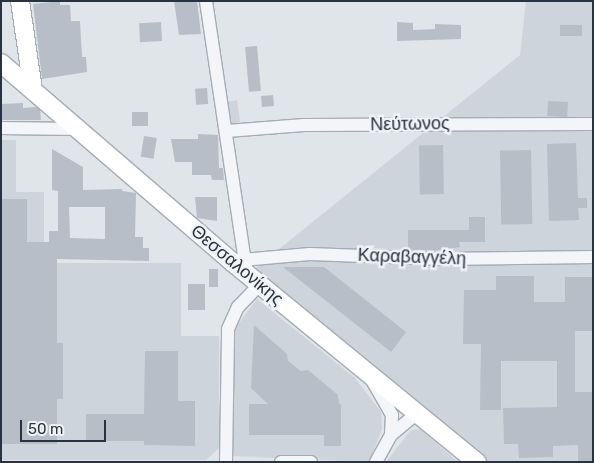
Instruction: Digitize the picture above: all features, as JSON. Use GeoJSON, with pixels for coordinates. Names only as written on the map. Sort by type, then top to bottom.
{"type":"FeatureCollection","features":[{"type":"Feature","properties":{"kind":"main road"},"geometry":{"type":"LineString","coordinates":[[20,1],[33,90]]}},
{"type":"Feature","properties":{"kind":"main road","name":"Θεσσαλονίκης"},"geometry":{"type":"LineString","coordinates":[[1,63],[77,129],[241,265],[260,284],[477,462]]}},
{"type":"Feature","properties":{"kind":"street"},"geometry":{"type":"LineString","coordinates":[[206,1],[227,131],[241,265]]}},
{"type":"Feature","properties":{"kind":"street","name":"Νεύτωνος"},"geometry":{"type":"LineString","coordinates":[[227,131],[304,125],[593,124]]}},
{"type":"Feature","properties":{"kind":"street"},"geometry":{"type":"LineString","coordinates":[[1,128],[77,129]]}},
{"type":"Feature","properties":{"kind":"street","name":"Καραβαγγέλη"},"geometry":{"type":"LineString","coordinates":[[241,265],[310,254],[442,259],[593,257]]}},
{"type":"Feature","properties":{"kind":"street"},"geometry":{"type":"LineString","coordinates":[[226,462],[228,329],[238,307],[260,284]]}},
{"type":"Feature","properties":{"kind":"street"},"geometry":{"type":"LineString","coordinates":[[368,373],[392,416],[392,435]]}},
{"type":"Feature","properties":{"kind":"street"},"geometry":{"type":"LineString","coordinates":[[376,462],[392,435],[418,413]]}},
{"type":"Feature","properties":{"kind":"street"},"geometry":{"type":"LineString","coordinates":[[281,462],[311,462]]}},
{"type":"Feature","properties":{"kind":"shaded area"},"geometry":{"type":"Polygon","coordinates":[[[526,1],[593,1],[593,462],[488,462],[253,270],[520,55],[526,1]]]}},
{"type":"Feature","properties":{"kind":"shaded area"},"geometry":{"type":"Polygon","coordinates":[[[237,100],[240,122],[232,124],[228,102],[237,100]]]}},
{"type":"Feature","properties":{"kind":"shaded area"},"geometry":{"type":"Polygon","coordinates":[[[1,140],[16,140],[16,192],[44,192],[44,263],[181,263],[181,336],[219,336],[219,448],[206,460],[1,460],[1,140]]]}},
{"type":"Feature","properties":{"kind":"shaded area"},"geometry":{"type":"Polygon","coordinates":[[[257,299],[355,378],[381,412],[382,429],[369,462],[232,456],[233,331],[257,299]]]}},
{"type":"Feature","properties":{"kind":"shaded area"},"geometry":{"type":"Polygon","coordinates":[[[420,429],[458,462],[386,462],[411,430],[420,429]]]}},
{"type":"Feature","properties":{"kind":"building"},"geometry":{"type":"Polygon","coordinates":[[[60,1],[60,5],[70,5],[71,21],[80,21],[82,57],[86,57],[87,72],[42,79],[33,4],[60,1]]]}},
{"type":"Feature","properties":{"kind":"building"},"geometry":{"type":"Polygon","coordinates":[[[174,1],[197,1],[201,34],[179,35],[174,1]]]}},
{"type":"Feature","properties":{"kind":"building"},"geometry":{"type":"Polygon","coordinates":[[[161,22],[162,41],[140,42],[139,23],[161,22]]]}},
{"type":"Feature","properties":{"kind":"building"},"geometry":{"type":"Polygon","coordinates":[[[397,22],[413,23],[413,30],[435,29],[435,24],[461,25],[461,39],[397,41],[397,22]]]}},
{"type":"Feature","properties":{"kind":"building"},"geometry":{"type":"Polygon","coordinates":[[[560,25],[582,25],[582,36],[560,36],[560,25]]]}},
{"type":"Feature","properties":{"kind":"building"},"geometry":{"type":"Polygon","coordinates":[[[257,46],[261,91],[249,92],[245,47],[257,46]]]}},
{"type":"Feature","properties":{"kind":"building"},"geometry":{"type":"Polygon","coordinates":[[[207,88],[208,104],[196,105],[195,89],[207,88]]]}},
{"type":"Feature","properties":{"kind":"building"},"geometry":{"type":"Polygon","coordinates":[[[273,95],[274,106],[262,107],[261,96],[273,95]]]}},
{"type":"Feature","properties":{"kind":"building"},"geometry":{"type":"Polygon","coordinates":[[[548,101],[568,102],[567,117],[547,116],[548,101]]]}},
{"type":"Feature","properties":{"kind":"building"},"geometry":{"type":"Polygon","coordinates":[[[23,103],[23,108],[36,107],[40,110],[41,120],[1,120],[1,104],[23,103]]]}},
{"type":"Feature","properties":{"kind":"building"},"geometry":{"type":"Polygon","coordinates":[[[132,112],[148,112],[148,126],[132,126],[132,112]]]}},
{"type":"Feature","properties":{"kind":"building"},"geometry":{"type":"Polygon","coordinates":[[[198,134],[218,135],[219,168],[223,168],[224,180],[212,180],[211,175],[192,175],[192,162],[175,162],[171,139],[198,139],[198,134]]]}},
{"type":"Feature","properties":{"kind":"building"},"geometry":{"type":"Polygon","coordinates":[[[144,136],[157,138],[154,159],[141,157],[144,136]]]}},
{"type":"Feature","properties":{"kind":"building"},"geometry":{"type":"Polygon","coordinates":[[[576,143],[578,198],[587,198],[587,208],[578,208],[579,220],[549,221],[547,144],[576,143]]]}},
{"type":"Feature","properties":{"kind":"building"},"geometry":{"type":"Polygon","coordinates":[[[419,145],[443,145],[444,194],[420,194],[419,145]]]}},
{"type":"Feature","properties":{"kind":"building"},"geometry":{"type":"Polygon","coordinates":[[[52,149],[83,167],[83,190],[122,189],[122,191],[136,193],[135,237],[143,237],[143,248],[149,248],[149,261],[57,259],[57,343],[63,343],[63,399],[57,399],[57,444],[1,444],[1,199],[27,199],[27,242],[49,242],[49,231],[58,231],[58,191],[52,190],[52,149]],[[69,207],[70,238],[105,239],[105,207],[69,207]]]}},
{"type":"Feature","properties":{"kind":"building"},"geometry":{"type":"Polygon","coordinates":[[[531,150],[532,224],[501,225],[500,151],[531,150]]]}},
{"type":"Feature","properties":{"kind":"building"},"geometry":{"type":"Polygon","coordinates":[[[195,197],[217,197],[217,221],[197,218],[195,197]]]}},
{"type":"Feature","properties":{"kind":"building"},"geometry":{"type":"Polygon","coordinates":[[[469,217],[485,217],[485,242],[459,242],[460,247],[435,251],[408,250],[408,230],[469,230],[469,217]]]}},
{"type":"Feature","properties":{"kind":"building"},"geometry":{"type":"Polygon","coordinates":[[[283,267],[324,267],[406,332],[391,352],[283,267]]]}},
{"type":"Feature","properties":{"kind":"building"},"geometry":{"type":"Polygon","coordinates":[[[209,269],[218,269],[218,287],[209,287],[209,269]]]}},
{"type":"Feature","properties":{"kind":"building"},"geometry":{"type":"Polygon","coordinates":[[[496,276],[534,276],[534,302],[565,302],[565,277],[593,277],[593,331],[575,331],[575,392],[593,392],[593,462],[578,462],[578,445],[553,446],[553,457],[519,458],[518,444],[504,444],[503,408],[557,407],[557,361],[501,361],[501,410],[480,410],[481,344],[463,344],[464,290],[496,290],[496,276]]]}},
{"type":"Feature","properties":{"kind":"building"},"geometry":{"type":"Polygon","coordinates":[[[188,284],[205,284],[205,310],[188,310],[188,284]]]}},
{"type":"Feature","properties":{"kind":"building"},"geometry":{"type":"Polygon","coordinates":[[[254,325],[287,354],[288,361],[301,371],[308,370],[338,395],[339,404],[341,404],[341,446],[324,446],[324,435],[249,435],[249,404],[268,404],[251,388],[254,325]]]}},
{"type":"Feature","properties":{"kind":"building"},"geometry":{"type":"Polygon","coordinates":[[[145,351],[178,351],[178,401],[195,401],[195,446],[144,445],[144,441],[86,441],[86,414],[144,414],[145,351]]]}}]}
